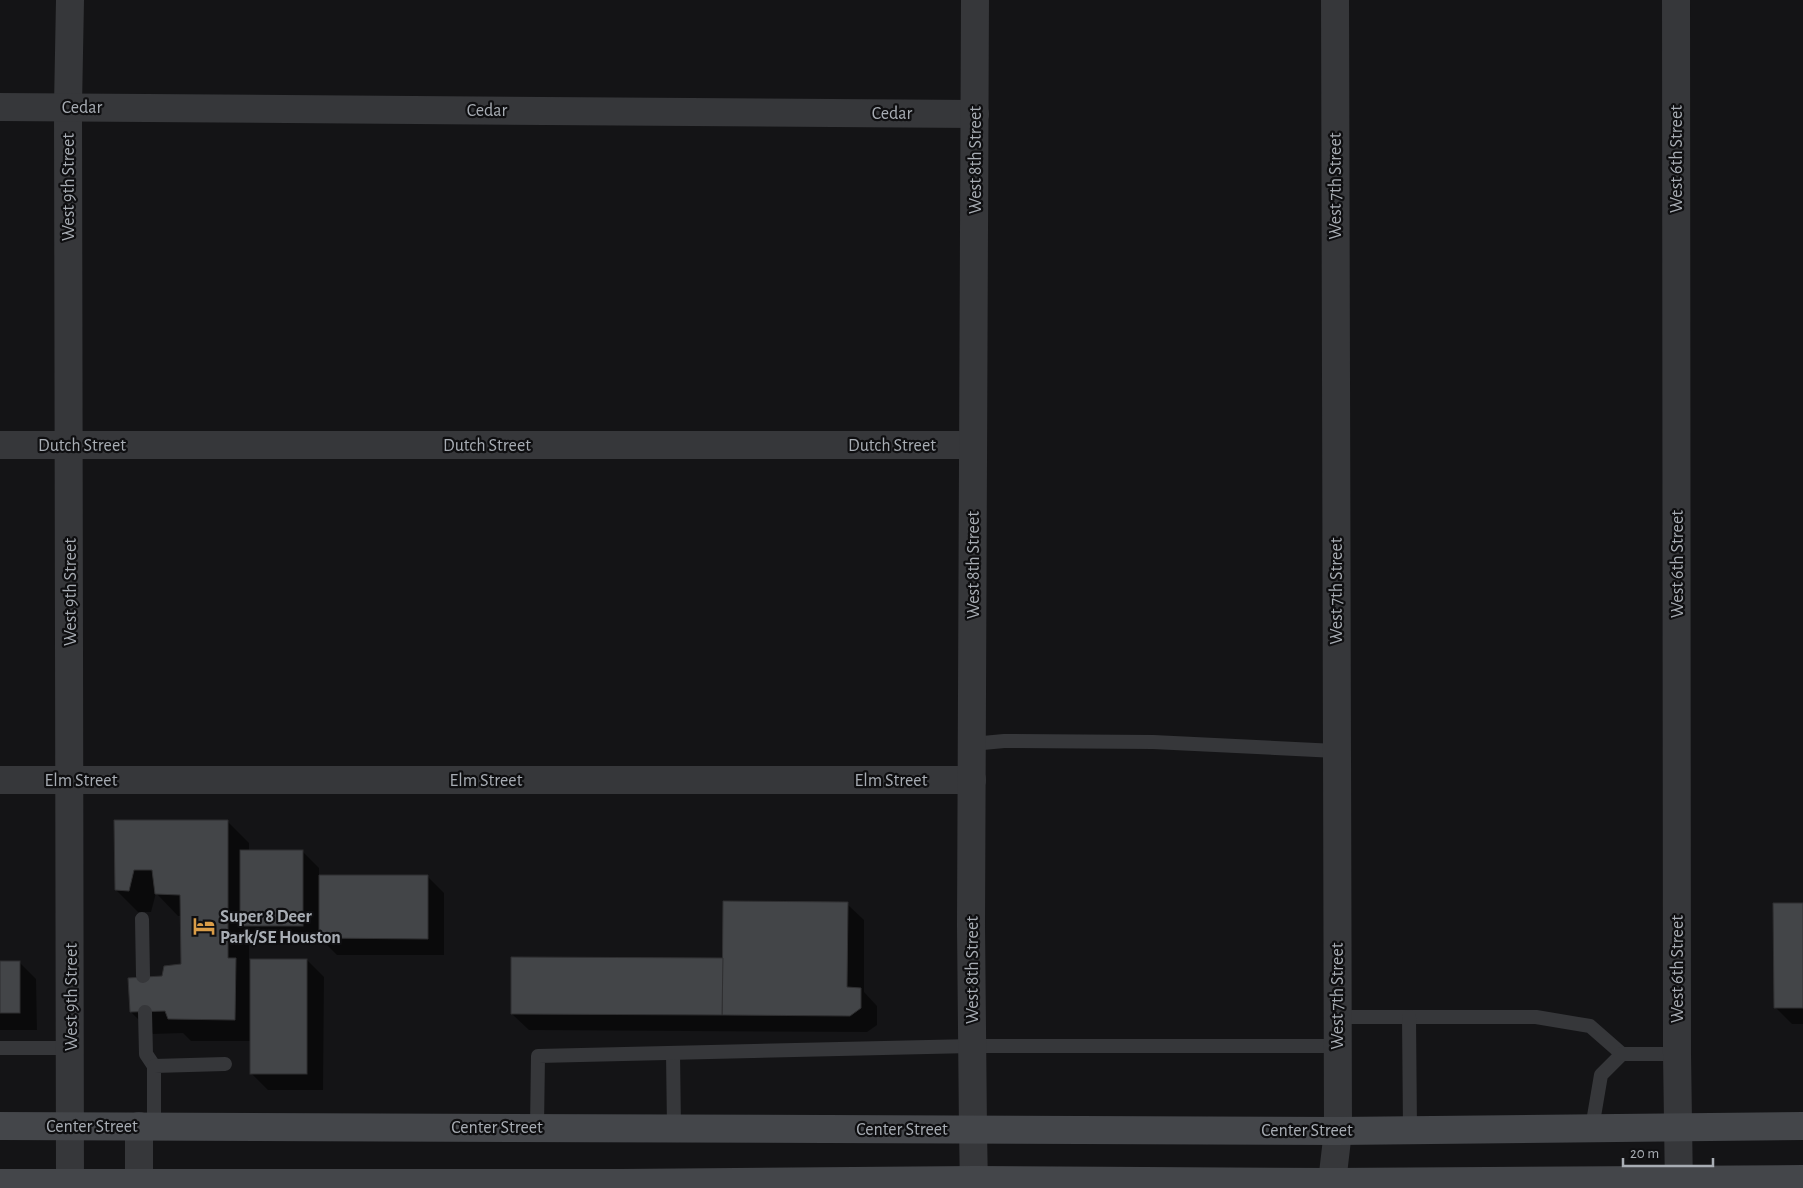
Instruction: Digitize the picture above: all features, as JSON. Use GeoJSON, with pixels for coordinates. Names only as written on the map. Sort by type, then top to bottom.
{"type":"FeatureCollection","features":[{"type":"Feature","properties":{"kind":"main road","name":"Center Street"},"geometry":{"type":"LineString","coordinates":[[0,1126],[1338,1131],[1803,1126]]}},
{"type":"Feature","properties":{"kind":"main road"},"geometry":{"type":"LineString","coordinates":[[0,1184],[70,1186],[621,1186],[1281,1185],[1332,1182],[1383,1185],[1679,1184],[1803,1179]]}},
{"type":"Feature","properties":{"kind":"street","name":"West 9th Street"},"geometry":{"type":"LineString","coordinates":[[70,0],[68,106],[70,1186]]}},
{"type":"Feature","properties":{"kind":"street","name":"West 8th Street"},"geometry":{"type":"LineString","coordinates":[[974,1184],[972,744],[975,0]]}},
{"type":"Feature","properties":{"kind":"street","name":"West 7th Street"},"geometry":{"type":"LineString","coordinates":[[1332,1182],[1338,1131],[1335,0]]}},
{"type":"Feature","properties":{"kind":"street","name":"West 6th Street"},"geometry":{"type":"LineString","coordinates":[[1676,0],[1677,1127],[1679,1184]]}},
{"type":"Feature","properties":{"kind":"street","name":"Cedar"},"geometry":{"type":"LineString","coordinates":[[0,107],[975,114]]}},
{"type":"Feature","properties":{"kind":"street","name":"Dutch Street"},"geometry":{"type":"LineString","coordinates":[[0,445],[973,445]]}},
{"type":"Feature","properties":{"kind":"street","name":"Elm Street"},"geometry":{"type":"LineString","coordinates":[[0,780],[972,780]]}},
{"type":"Feature","properties":{"kind":"street"},"geometry":{"type":"LineString","coordinates":[[139,1186],[147,1126]]}},
{"type":"Feature","properties":{"kind":"lane"},"geometry":{"type":"LineString","coordinates":[[972,744],[1004,741],[1134,742],[1336,751]]}},
{"type":"Feature","properties":{"kind":"lane"},"geometry":{"type":"LineString","coordinates":[[142,919],[143,976]]}},
{"type":"Feature","properties":{"kind":"lane"},"geometry":{"type":"LineString","coordinates":[[145,1012],[146,1054],[154,1066],[147,1126]]}},
{"type":"Feature","properties":{"kind":"lane"},"geometry":{"type":"LineString","coordinates":[[1338,1017],[1536,1017],[1590,1026],[1622,1054],[1677,1054]]}},
{"type":"Feature","properties":{"kind":"lane"},"geometry":{"type":"LineString","coordinates":[[1408,1017],[1410,1130]]}},
{"type":"Feature","properties":{"kind":"lane"},"geometry":{"type":"LineString","coordinates":[[537,1127],[538,1056],[972,1046],[1338,1046]]}},
{"type":"Feature","properties":{"kind":"lane"},"geometry":{"type":"LineString","coordinates":[[0,1048],[71,1048]]}},
{"type":"Feature","properties":{"kind":"lane"},"geometry":{"type":"LineString","coordinates":[[673,1053],[674,1128]]}},
{"type":"Feature","properties":{"kind":"lane"},"geometry":{"type":"LineString","coordinates":[[1592,1128],[1601,1076],[1622,1054]]}},
{"type":"Feature","properties":{"kind":"lane"},"geometry":{"type":"LineString","coordinates":[[154,1066],[225,1064]]}},
{"type":"Feature","properties":{"kind":"building","name":"Super 8 Deer Park/SE Houston"},"geometry":{"type":"Polygon","coordinates":[[[114,820],[228,820],[228,958],[236,958],[235,1020],[168,1019],[165,1011],[130,1012],[128,978],[162,976],[164,966],[181,964],[180,895],[155,894],[152,870],[134,870],[129,891],[115,890],[114,820]]]}},
{"type":"Feature","properties":{"kind":"building"},"geometry":{"type":"Polygon","coordinates":[[[240,850],[303,850],[303,926],[240,926],[240,850]]]}},
{"type":"Feature","properties":{"kind":"building"},"geometry":{"type":"Polygon","coordinates":[[[319,875],[428,875],[428,939],[319,938],[319,875]]]}},
{"type":"Feature","properties":{"kind":"building"},"geometry":{"type":"Polygon","coordinates":[[[723,901],[848,902],[847,987],[861,988],[861,1008],[850,1016],[722,1015],[723,901]]]}},
{"type":"Feature","properties":{"kind":"building"},"geometry":{"type":"Polygon","coordinates":[[[1773,903],[1803,903],[1803,1008],[1774,1008],[1773,903]]]}},
{"type":"Feature","properties":{"kind":"building"},"geometry":{"type":"Polygon","coordinates":[[[511,957],[723,958],[722,1015],[511,1014],[511,957]]]}},
{"type":"Feature","properties":{"kind":"building"},"geometry":{"type":"Polygon","coordinates":[[[250,959],[307,959],[307,1074],[250,1074],[250,959]]]}},
{"type":"Feature","properties":{"kind":"building"},"geometry":{"type":"Polygon","coordinates":[[[0,961],[20,961],[20,1013],[0,1013],[0,961]]]}},
{"type":"Feature","properties":{"kind":"place","name":"Super 8 Deer Park/SE Houston"},"geometry":{"type":"Point","coordinates":[204,926]}}]}
